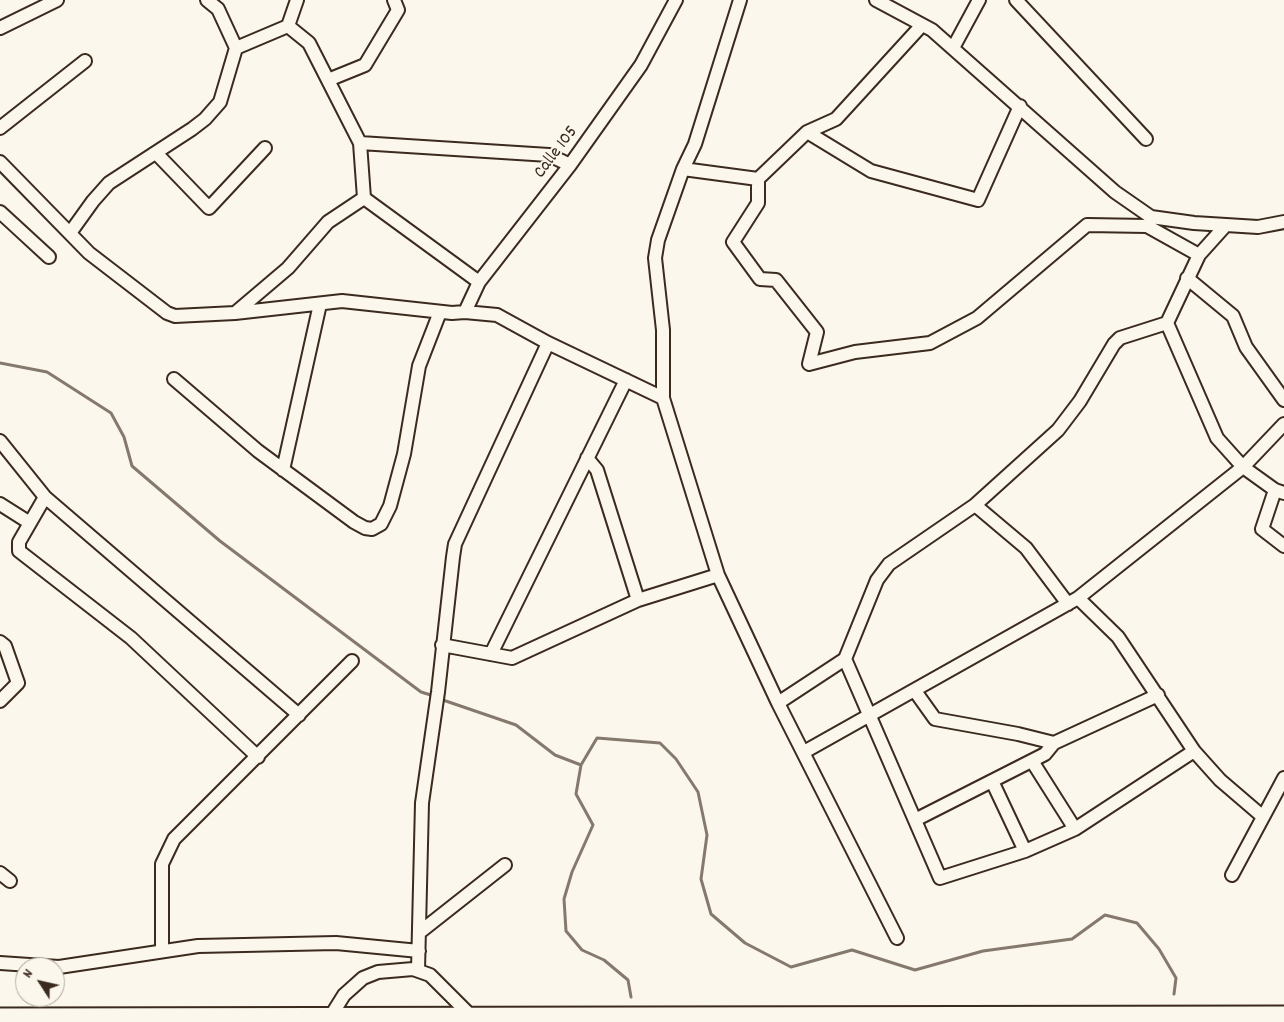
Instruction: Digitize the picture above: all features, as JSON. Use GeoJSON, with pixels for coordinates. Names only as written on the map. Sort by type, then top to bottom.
{"type":"FeatureCollection","features":[{"type":"Feature","properties":{"kind":"main road"},"geometry":{"type":"LineString","coordinates":[[1228,1017],[1284,1006]]}},
{"type":"Feature","properties":{"kind":"main road"},"geometry":{"type":"LineString","coordinates":[[0,1019],[1284,1017]]}},
{"type":"Feature","properties":{"kind":"street"},"geometry":{"type":"LineString","coordinates":[[0,28],[57,0]]}},
{"type":"Feature","properties":{"kind":"street"},"geometry":{"type":"LineString","coordinates":[[70,234],[93,201],[109,183],[206,119],[220,102],[236,48],[218,9],[207,0]]}},
{"type":"Feature","properties":{"kind":"street"},"geometry":{"type":"LineString","coordinates":[[236,48],[288,26],[297,0]]}},
{"type":"Feature","properties":{"kind":"street"},"geometry":{"type":"LineString","coordinates":[[328,80],[365,65],[398,10],[394,0]]}},
{"type":"Feature","properties":{"kind":"street","name":"Calle 105"},"geometry":{"type":"LineString","coordinates":[[283,470],[362,527],[372,529],[381,524],[390,506],[404,454],[419,366],[452,312],[479,282],[570,165],[642,65],[676,0]]}},
{"type":"Feature","properties":{"kind":"street"},"geometry":{"type":"LineString","coordinates":[[740,0],[695,144],[683,168],[662,222],[655,258],[663,330],[662,398],[718,575],[778,703],[897,938]]}},
{"type":"Feature","properties":{"kind":"street"},"geometry":{"type":"LineString","coordinates":[[876,0],[932,30],[1149,221],[1199,255]]}},
{"type":"Feature","properties":{"kind":"street"},"geometry":{"type":"LineString","coordinates":[[954,48],[980,0]]}},
{"type":"Feature","properties":{"kind":"street"},"geometry":{"type":"LineString","coordinates":[[1016,0],[1146,139]]}},
{"type":"Feature","properties":{"kind":"street"},"geometry":{"type":"LineString","coordinates":[[288,26],[309,43],[360,143],[364,198],[479,282]]}},
{"type":"Feature","properties":{"kind":"street"},"geometry":{"type":"LineString","coordinates":[[922,26],[836,119],[807,132],[758,179],[758,203],[733,242],[760,279],[776,280],[817,332],[809,364],[854,352],[930,343],[977,318],[1087,225],[1149,221],[1258,228],[1284,222]]}},
{"type":"Feature","properties":{"kind":"street"},"geometry":{"type":"LineString","coordinates":[[0,128],[85,61]]}},
{"type":"Feature","properties":{"kind":"street"},"geometry":{"type":"LineString","coordinates":[[807,132],[871,172],[978,200],[1020,106]]}},
{"type":"Feature","properties":{"kind":"street"},"geometry":{"type":"LineString","coordinates":[[360,143],[549,155],[570,165]]}},
{"type":"Feature","properties":{"kind":"street"},"geometry":{"type":"LineString","coordinates":[[156,153],[209,208],[265,148]]}},
{"type":"Feature","properties":{"kind":"street"},"geometry":{"type":"LineString","coordinates":[[0,162],[89,253],[167,314],[187,316],[235,314],[342,301],[497,315],[548,343],[662,398]]}},
{"type":"Feature","properties":{"kind":"street"},"geometry":{"type":"LineString","coordinates":[[683,168],[758,179]]}},
{"type":"Feature","properties":{"kind":"street"},"geometry":{"type":"LineString","coordinates":[[235,314],[288,268],[328,222],[364,198]]}},
{"type":"Feature","properties":{"kind":"street"},"geometry":{"type":"LineString","coordinates":[[0,212],[49,257]]}},
{"type":"Feature","properties":{"kind":"street"},"geometry":{"type":"LineString","coordinates":[[1226,225],[1199,255],[1167,323],[1217,438],[1242,467],[1280,491],[1262,529],[1284,546]]}},
{"type":"Feature","properties":{"kind":"street"},"geometry":{"type":"LineString","coordinates":[[1187,278],[1233,316],[1246,347],[1284,400]]}},
{"type":"Feature","properties":{"kind":"street"},"geometry":{"type":"LineString","coordinates":[[174,379],[283,470],[320,304]]}},
{"type":"Feature","properties":{"kind":"street"},"geometry":{"type":"LineString","coordinates":[[778,703],[845,659],[882,571],[889,564],[975,505],[1058,430],[1080,401],[1114,344],[1120,338],[1167,323]]}},
{"type":"Feature","properties":{"kind":"street"},"geometry":{"type":"LineString","coordinates":[[418,970],[422,802],[456,544],[548,343]]}},
{"type":"Feature","properties":{"kind":"street"},"geometry":{"type":"LineString","coordinates":[[491,654],[626,380]]}},
{"type":"Feature","properties":{"kind":"street"},"geometry":{"type":"LineString","coordinates":[[804,752],[1073,601],[1242,467],[1284,424]]}},
{"type":"Feature","properties":{"kind":"street"},"geometry":{"type":"LineString","coordinates":[[0,441],[45,497],[299,715]]}},
{"type":"Feature","properties":{"kind":"street"},"geometry":{"type":"LineString","coordinates":[[587,458],[597,470],[638,600]]}},
{"type":"Feature","properties":{"kind":"street"},"geometry":{"type":"LineString","coordinates":[[45,497],[18,546],[21,554],[130,638],[258,757]]}},
{"type":"Feature","properties":{"kind":"street"},"geometry":{"type":"LineString","coordinates":[[0,504],[30,523]]}},
{"type":"Feature","properties":{"kind":"street"},"geometry":{"type":"LineString","coordinates":[[975,505],[1026,548],[1073,601],[1118,637],[1194,750],[1220,780],[1262,816]]}},
{"type":"Feature","properties":{"kind":"street"},"geometry":{"type":"LineString","coordinates":[[442,645],[512,658],[638,600],[718,575]]}},
{"type":"Feature","properties":{"kind":"street"},"geometry":{"type":"LineString","coordinates":[[0,642],[5,646],[18,683],[0,701]]}},
{"type":"Feature","properties":{"kind":"street"},"geometry":{"type":"LineString","coordinates":[[845,659],[940,878],[1025,851],[1075,829],[1194,750]]}},
{"type":"Feature","properties":{"kind":"street"},"geometry":{"type":"LineString","coordinates":[[162,951],[162,864],[168,848],[174,839],[352,661]]}},
{"type":"Feature","properties":{"kind":"street"},"geometry":{"type":"LineString","coordinates":[[915,691],[935,720],[1018,734],[1054,743]]}},
{"type":"Feature","properties":{"kind":"street"},"geometry":{"type":"LineString","coordinates":[[916,820],[1045,754],[1054,743],[1158,694]]}},
{"type":"Feature","properties":{"kind":"street"},"geometry":{"type":"LineString","coordinates":[[1032,761],[1075,829]]}},
{"type":"Feature","properties":{"kind":"street"},"geometry":{"type":"LineString","coordinates":[[1232,874],[1284,778]]}},
{"type":"Feature","properties":{"kind":"street"},"geometry":{"type":"LineString","coordinates":[[992,781],[1025,851]]}},
{"type":"Feature","properties":{"kind":"street"},"geometry":{"type":"LineString","coordinates":[[420,932],[505,865]]}},
{"type":"Feature","properties":{"kind":"street"},"geometry":{"type":"LineString","coordinates":[[0,873],[10,881]]}},
{"type":"Feature","properties":{"kind":"street"},"geometry":{"type":"LineString","coordinates":[[0,963],[59,967],[198,946],[336,943],[418,950]]}},
{"type":"Feature","properties":{"kind":"street"},"geometry":{"type":"LineString","coordinates":[[329,1019],[344,995],[363,978],[378,972],[418,970],[430,975],[474,1019]]}},
{"type":"Feature","properties":{"kind":"waterway"},"geometry":{"type":"LineString","coordinates":[[0,363],[47,372],[111,413],[124,437],[132,466],[220,541],[421,692],[434,696]]}},
{"type":"Feature","properties":{"kind":"waterway"},"geometry":{"type":"LineString","coordinates":[[440,699],[516,725],[555,755],[581,765],[597,738],[660,743],[676,759],[698,792],[707,835],[701,879],[711,914],[745,943],[791,967],[852,950],[915,970],[983,951],[1072,939],[1105,915],[1137,923],[1159,949],[1176,978],[1174,994]]}},
{"type":"Feature","properties":{"kind":"waterway"},"geometry":{"type":"LineString","coordinates":[[581,765],[576,794],[593,825],[572,872],[564,899],[566,931],[582,950],[604,960],[628,980],[631,997]]}}]}
